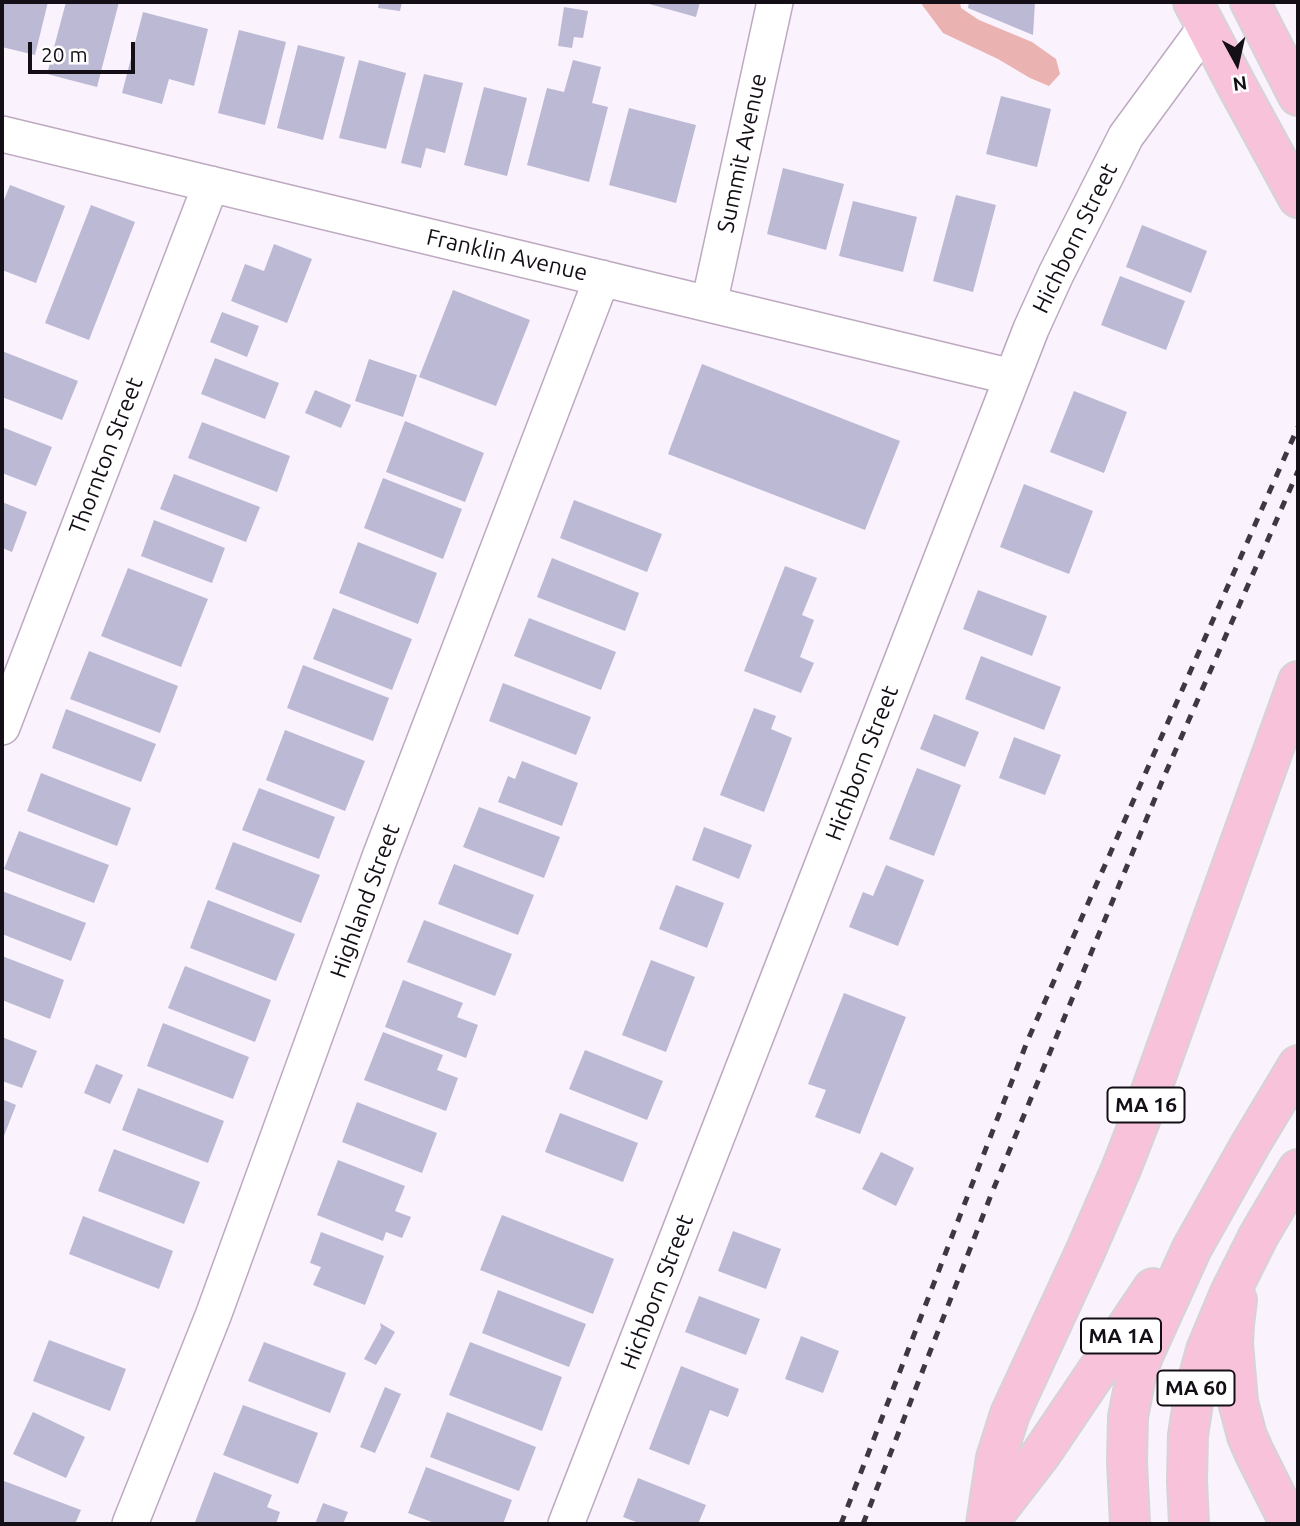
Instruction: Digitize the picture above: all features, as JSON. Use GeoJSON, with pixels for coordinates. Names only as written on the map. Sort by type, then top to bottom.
{"type":"FeatureCollection","features":[{"type":"Feature","properties":{"kind":"highway"},"geometry":{"type":"LineString","coordinates":[[1250,2],[1298,96]]}},
{"type":"Feature","properties":{"kind":"highway"},"geometry":{"type":"LineString","coordinates":[[1199,14],[1295,190]]}},
{"type":"Feature","properties":{"kind":"highway","name":"MA 16"},"geometry":{"type":"LineString","coordinates":[[986,1524],[996,1458],[1010,1414],[1129,1150],[1298,681]]}},
{"type":"Feature","properties":{"kind":"highway","name":"MA 1A"},"geometry":{"type":"LineString","coordinates":[[986,1524],[1041,1454],[1250,1145],[1298,1065]]}},
{"type":"Feature","properties":{"kind":"highway","name":"MA 60"},"geometry":{"type":"LineString","coordinates":[[1129,1524],[1128,1417],[1136,1376],[1152,1333],[1192,1248],[1250,1145]]}},
{"type":"Feature","properties":{"kind":"highway"},"geometry":{"type":"LineString","coordinates":[[1290,1524],[1254,1452],[1242,1419],[1234,1363],[1234,1324],[1246,1261],[1295,1176]]}},
{"type":"Feature","properties":{"kind":"highway","name":"MA 60"},"geometry":{"type":"LineString","coordinates":[[1189,1524],[1187,1457],[1195,1390],[1206,1350],[1246,1261]]}},
{"type":"Feature","properties":{"kind":"street","name":"Summit Avenue"},"geometry":{"type":"LineString","coordinates":[[709,304],[775,2]]}},
{"type":"Feature","properties":{"kind":"street","name":"Hichborn Street"},"geometry":{"type":"LineString","coordinates":[[566,1524],[1042,304],[1116,154],[1199,14]]}},
{"type":"Feature","properties":{"kind":"street","name":"Franklin Avenue"},"geometry":{"type":"LineString","coordinates":[[2,134],[1012,377]]}},
{"type":"Feature","properties":{"kind":"street","name":"Thornton Street"},"geometry":{"type":"LineString","coordinates":[[2,727],[211,184]]}},
{"type":"Feature","properties":{"kind":"street","name":"Highland Street"},"geometry":{"type":"LineString","coordinates":[[130,1524],[213,1316],[380,857],[602,278]]}},
{"type":"Feature","properties":{"kind":"shaded area"},"geometry":{"type":"Polygon","coordinates":[[[920,2],[960,2],[961,8],[979,20],[1032,42],[1056,59],[1060,74],[1049,86],[1030,78],[998,59],[943,33],[920,2]]]}},
{"type":"Feature","properties":{"kind":"building"},"geometry":{"type":"Polygon","coordinates":[[[2,2],[48,2],[35,55],[2,47],[2,2]]]}},
{"type":"Feature","properties":{"kind":"building"},"geometry":{"type":"Polygon","coordinates":[[[66,2],[119,2],[97,87],[47,74],[66,2]]]}},
{"type":"Feature","properties":{"kind":"building"},"geometry":{"type":"Polygon","coordinates":[[[379,2],[402,2],[400,11],[378,8],[379,2]]]}},
{"type":"Feature","properties":{"kind":"building"},"geometry":{"type":"Polygon","coordinates":[[[642,2],[700,2],[696,17],[642,2]]]}},
{"type":"Feature","properties":{"kind":"building"},"geometry":{"type":"Polygon","coordinates":[[[969,2],[1035,2],[1033,35],[968,8],[969,2]]]}},
{"type":"Feature","properties":{"kind":"building"},"geometry":{"type":"Polygon","coordinates":[[[564,7],[588,11],[583,38],[574,37],[572,48],[558,46],[564,7]]]}},
{"type":"Feature","properties":{"kind":"building"},"geometry":{"type":"Polygon","coordinates":[[[143,12],[208,29],[194,86],[169,79],[162,104],[122,93],[143,12]]]}},
{"type":"Feature","properties":{"kind":"building"},"geometry":{"type":"Polygon","coordinates":[[[239,30],[286,42],[265,125],[218,113],[239,30]]]}},
{"type":"Feature","properties":{"kind":"building"},"geometry":{"type":"Polygon","coordinates":[[[298,45],[345,57],[323,140],[277,128],[298,45]]]}},
{"type":"Feature","properties":{"kind":"building"},"geometry":{"type":"Polygon","coordinates":[[[359,60],[406,73],[386,149],[339,138],[359,60]]]}},
{"type":"Feature","properties":{"kind":"building"},"geometry":{"type":"Polygon","coordinates":[[[573,60],[601,67],[592,103],[608,107],[589,182],[527,165],[547,88],[564,92],[573,60]]]}},
{"type":"Feature","properties":{"kind":"building"},"geometry":{"type":"Polygon","coordinates":[[[424,74],[463,83],[445,153],[426,148],[421,168],[401,163],[424,74]]]}},
{"type":"Feature","properties":{"kind":"building"},"geometry":{"type":"Polygon","coordinates":[[[484,87],[527,98],[507,176],[464,165],[484,87]]]}},
{"type":"Feature","properties":{"kind":"building"},"geometry":{"type":"Polygon","coordinates":[[[1001,96],[1051,109],[1037,167],[986,154],[1001,96]]]}},
{"type":"Feature","properties":{"kind":"building"},"geometry":{"type":"Polygon","coordinates":[[[629,108],[696,125],[676,203],[609,185],[629,108]]]}},
{"type":"Feature","properties":{"kind":"building"},"geometry":{"type":"Polygon","coordinates":[[[783,168],[844,184],[826,250],[767,234],[783,168]]]}},
{"type":"Feature","properties":{"kind":"building"},"geometry":{"type":"Polygon","coordinates":[[[10,185],[65,206],[36,283],[2,270],[2,205],[10,185]]]}},
{"type":"Feature","properties":{"kind":"building"},"geometry":{"type":"Polygon","coordinates":[[[956,195],[996,205],[973,292],[933,281],[956,195]]]}},
{"type":"Feature","properties":{"kind":"building"},"geometry":{"type":"Polygon","coordinates":[[[853,201],[917,217],[903,272],[839,256],[853,201]]]}},
{"type":"Feature","properties":{"kind":"building"},"geometry":{"type":"Polygon","coordinates":[[[91,205],[135,222],[89,340],[45,323],[91,205]]]}},
{"type":"Feature","properties":{"kind":"building"},"geometry":{"type":"Polygon","coordinates":[[[1142,225],[1207,251],[1191,293],[1126,267],[1142,225]]]}},
{"type":"Feature","properties":{"kind":"building"},"geometry":{"type":"Polygon","coordinates":[[[274,244],[312,259],[287,323],[231,301],[245,264],[264,271],[274,244]]]}},
{"type":"Feature","properties":{"kind":"building"},"geometry":{"type":"Polygon","coordinates":[[[1120,276],[1185,301],[1166,350],[1101,325],[1120,276]]]}},
{"type":"Feature","properties":{"kind":"building"},"geometry":{"type":"Polygon","coordinates":[[[453,290],[530,320],[496,406],[419,377],[453,290]]]}},
{"type":"Feature","properties":{"kind":"building"},"geometry":{"type":"Polygon","coordinates":[[[222,312],[259,326],[247,357],[210,342],[222,312]]]}},
{"type":"Feature","properties":{"kind":"building"},"geometry":{"type":"Polygon","coordinates":[[[2,351],[78,381],[62,420],[2,397],[2,351]]]}},
{"type":"Feature","properties":{"kind":"building"},"geometry":{"type":"Polygon","coordinates":[[[215,358],[279,383],[265,419],[201,394],[215,358]]]}},
{"type":"Feature","properties":{"kind":"building"},"geometry":{"type":"Polygon","coordinates":[[[369,359],[417,375],[403,417],[355,401],[369,359]]]}},
{"type":"Feature","properties":{"kind":"building"},"geometry":{"type":"Polygon","coordinates":[[[702,364],[900,441],[865,530],[668,454],[702,364]]]}},
{"type":"Feature","properties":{"kind":"building"},"geometry":{"type":"Polygon","coordinates":[[[315,390],[351,405],[341,428],[305,413],[315,390]]]}},
{"type":"Feature","properties":{"kind":"building"},"geometry":{"type":"Polygon","coordinates":[[[1074,391],[1127,412],[1104,473],[1050,452],[1074,391]]]}},
{"type":"Feature","properties":{"kind":"building"},"geometry":{"type":"Polygon","coordinates":[[[405,421],[484,453],[465,502],[386,472],[405,421]]]}},
{"type":"Feature","properties":{"kind":"building"},"geometry":{"type":"Polygon","coordinates":[[[202,422],[290,456],[277,492],[188,458],[202,422]]]}},
{"type":"Feature","properties":{"kind":"building"},"geometry":{"type":"Polygon","coordinates":[[[2,427],[52,447],[36,486],[2,473],[2,427]]]}},
{"type":"Feature","properties":{"kind":"building"},"geometry":{"type":"Polygon","coordinates":[[[174,474],[260,507],[246,542],[160,509],[174,474]]]}},
{"type":"Feature","properties":{"kind":"building"},"geometry":{"type":"Polygon","coordinates":[[[383,478],[462,509],[443,559],[364,528],[383,478]]]}},
{"type":"Feature","properties":{"kind":"building"},"geometry":{"type":"Polygon","coordinates":[[[1024,484],[1093,511],[1069,574],[1000,547],[1024,484]]]}},
{"type":"Feature","properties":{"kind":"building"},"geometry":{"type":"Polygon","coordinates":[[[574,500],[662,534],[647,572],[560,538],[574,500]]]}},
{"type":"Feature","properties":{"kind":"building"},"geometry":{"type":"Polygon","coordinates":[[[2,502],[27,512],[12,552],[2,548],[2,502]]]}},
{"type":"Feature","properties":{"kind":"building"},"geometry":{"type":"Polygon","coordinates":[[[154,520],[225,548],[212,583],[141,556],[154,520]]]}},
{"type":"Feature","properties":{"kind":"building"},"geometry":{"type":"Polygon","coordinates":[[[358,542],[437,573],[418,624],[339,593],[358,542]]]}},
{"type":"Feature","properties":{"kind":"building"},"geometry":{"type":"Polygon","coordinates":[[[552,558],[639,593],[625,631],[537,597],[552,558]]]}},
{"type":"Feature","properties":{"kind":"building"},"geometry":{"type":"Polygon","coordinates":[[[785,566],[817,578],[802,615],[814,620],[800,657],[814,663],[801,693],[744,671],[785,566]]]}},
{"type":"Feature","properties":{"kind":"building"},"geometry":{"type":"Polygon","coordinates":[[[128,568],[208,599],[181,667],[101,636],[128,568]]]}},
{"type":"Feature","properties":{"kind":"building"},"geometry":{"type":"Polygon","coordinates":[[[978,590],[1047,616],[1032,656],[963,629],[978,590]]]}},
{"type":"Feature","properties":{"kind":"building"},"geometry":{"type":"Polygon","coordinates":[[[333,608],[412,639],[392,690],[313,659],[333,608]]]}},
{"type":"Feature","properties":{"kind":"building"},"geometry":{"type":"Polygon","coordinates":[[[529,618],[616,652],[601,690],[514,656],[529,618]]]}},
{"type":"Feature","properties":{"kind":"building"},"geometry":{"type":"Polygon","coordinates":[[[89,651],[178,686],[160,733],[70,699],[89,651]]]}},
{"type":"Feature","properties":{"kind":"building"},"geometry":{"type":"Polygon","coordinates":[[[981,656],[1061,687],[1044,730],[965,699],[981,656]]]}},
{"type":"Feature","properties":{"kind":"building"},"geometry":{"type":"Polygon","coordinates":[[[303,665],[389,698],[373,741],[287,708],[303,665]]]}},
{"type":"Feature","properties":{"kind":"building"},"geometry":{"type":"Polygon","coordinates":[[[503,683],[591,717],[576,755],[489,721],[503,683]]]}},
{"type":"Feature","properties":{"kind":"building"},"geometry":{"type":"Polygon","coordinates":[[[754,708],[776,716],[771,729],[792,738],[764,812],[720,795],[754,708]]]}},
{"type":"Feature","properties":{"kind":"building"},"geometry":{"type":"Polygon","coordinates":[[[66,709],[156,744],[141,782],[52,748],[66,709]]]}},
{"type":"Feature","properties":{"kind":"building"},"geometry":{"type":"Polygon","coordinates":[[[934,714],[979,732],[965,767],[920,749],[934,714]]]}},
{"type":"Feature","properties":{"kind":"building"},"geometry":{"type":"Polygon","coordinates":[[[285,730],[365,761],[345,811],[266,780],[285,730]]]}},
{"type":"Feature","properties":{"kind":"building"},"geometry":{"type":"Polygon","coordinates":[[[1014,737],[1061,755],[1045,795],[999,778],[1014,737]]]}},
{"type":"Feature","properties":{"kind":"building"},"geometry":{"type":"Polygon","coordinates":[[[522,761],[578,783],[562,826],[498,802],[508,776],[515,779],[522,761]]]}},
{"type":"Feature","properties":{"kind":"building"},"geometry":{"type":"Polygon","coordinates":[[[917,768],[961,785],[934,856],[889,839],[917,768]]]}},
{"type":"Feature","properties":{"kind":"building"},"geometry":{"type":"Polygon","coordinates":[[[41,773],[131,808],[117,846],[27,811],[41,773]]]}},
{"type":"Feature","properties":{"kind":"building"},"geometry":{"type":"Polygon","coordinates":[[[259,788],[335,817],[319,859],[242,830],[259,788]]]}},
{"type":"Feature","properties":{"kind":"building"},"geometry":{"type":"Polygon","coordinates":[[[479,807],[560,837],[544,878],[463,847],[479,807]]]}},
{"type":"Feature","properties":{"kind":"building"},"geometry":{"type":"Polygon","coordinates":[[[704,827],[752,845],[739,879],[692,860],[704,827]]]}},
{"type":"Feature","properties":{"kind":"building"},"geometry":{"type":"Polygon","coordinates":[[[19,831],[109,865],[94,903],[4,869],[19,831]]]}},
{"type":"Feature","properties":{"kind":"building"},"geometry":{"type":"Polygon","coordinates":[[[233,842],[320,875],[301,923],[215,889],[233,842]]]}},
{"type":"Feature","properties":{"kind":"building"},"geometry":{"type":"Polygon","coordinates":[[[454,864],[534,895],[518,935],[438,904],[454,864]]]}},
{"type":"Feature","properties":{"kind":"building"},"geometry":{"type":"Polygon","coordinates":[[[886,865],[924,880],[898,946],[849,927],[863,892],[873,896],[886,865]]]}},
{"type":"Feature","properties":{"kind":"building"},"geometry":{"type":"Polygon","coordinates":[[[676,885],[724,903],[707,948],[659,929],[676,885]]]}},
{"type":"Feature","properties":{"kind":"building"},"geometry":{"type":"Polygon","coordinates":[[[2,891],[86,923],[71,961],[2,934],[2,891]]]}},
{"type":"Feature","properties":{"kind":"building"},"geometry":{"type":"Polygon","coordinates":[[[208,900],[295,934],[276,981],[190,948],[208,900]]]}},
{"type":"Feature","properties":{"kind":"building"},"geometry":{"type":"Polygon","coordinates":[[[424,920],[512,954],[495,996],[407,962],[424,920]]]}},
{"type":"Feature","properties":{"kind":"building"},"geometry":{"type":"Polygon","coordinates":[[[2,956],[64,980],[50,1019],[2,1000],[2,956]]]}},
{"type":"Feature","properties":{"kind":"building"},"geometry":{"type":"Polygon","coordinates":[[[651,960],[695,977],[666,1052],[622,1035],[651,960]]]}},
{"type":"Feature","properties":{"kind":"building"},"geometry":{"type":"Polygon","coordinates":[[[185,966],[271,1000],[255,1042],[168,1008],[185,966]]]}},
{"type":"Feature","properties":{"kind":"building"},"geometry":{"type":"Polygon","coordinates":[[[403,980],[463,1003],[457,1017],[478,1025],[466,1058],[385,1027],[403,980]]]}},
{"type":"Feature","properties":{"kind":"building"},"geometry":{"type":"Polygon","coordinates":[[[844,993],[906,1017],[860,1134],[815,1117],[826,1090],[808,1084],[844,993]]]}},
{"type":"Feature","properties":{"kind":"building"},"geometry":{"type":"Polygon","coordinates":[[[163,1023],[249,1057],[233,1099],[147,1066],[163,1023]]]}},
{"type":"Feature","properties":{"kind":"building"},"geometry":{"type":"Polygon","coordinates":[[[383,1032],[443,1055],[437,1070],[458,1078],[446,1111],[364,1080],[383,1032]]]}},
{"type":"Feature","properties":{"kind":"building"},"geometry":{"type":"Polygon","coordinates":[[[2,1037],[37,1051],[22,1088],[2,1081],[2,1037]]]}},
{"type":"Feature","properties":{"kind":"building"},"geometry":{"type":"Polygon","coordinates":[[[585,1050],[663,1081],[647,1120],[569,1089],[585,1050]]]}},
{"type":"Feature","properties":{"kind":"building"},"geometry":{"type":"Polygon","coordinates":[[[96,1064],[123,1075],[110,1104],[84,1093],[96,1064]]]}},
{"type":"Feature","properties":{"kind":"building"},"geometry":{"type":"Polygon","coordinates":[[[138,1088],[224,1121],[208,1163],[122,1130],[138,1088]]]}},
{"type":"Feature","properties":{"kind":"building"},"geometry":{"type":"Polygon","coordinates":[[[2,1099],[16,1105],[2,1141],[2,1099]]]}},
{"type":"Feature","properties":{"kind":"building"},"geometry":{"type":"Polygon","coordinates":[[[357,1102],[437,1133],[422,1173],[342,1142],[357,1102]]]}},
{"type":"Feature","properties":{"kind":"building"},"geometry":{"type":"Polygon","coordinates":[[[560,1113],[638,1143],[623,1182],[545,1152],[560,1113]]]}},
{"type":"Feature","properties":{"kind":"building"},"geometry":{"type":"Polygon","coordinates":[[[114,1149],[200,1182],[184,1224],[98,1191],[114,1149]]]}},
{"type":"Feature","properties":{"kind":"building"},"geometry":{"type":"Polygon","coordinates":[[[881,1152],[914,1168],[896,1206],[862,1189],[881,1152]]]}},
{"type":"Feature","properties":{"kind":"building"},"geometry":{"type":"Polygon","coordinates":[[[338,1160],[405,1186],[395,1211],[411,1217],[402,1238],[386,1232],[383,1241],[317,1215],[338,1160]]]}},
{"type":"Feature","properties":{"kind":"building"},"geometry":{"type":"Polygon","coordinates":[[[502,1215],[614,1259],[593,1314],[480,1270],[502,1215]]]}},
{"type":"Feature","properties":{"kind":"building"},"geometry":{"type":"Polygon","coordinates":[[[83,1216],[173,1251],[159,1289],[69,1254],[83,1216]]]}},
{"type":"Feature","properties":{"kind":"building"},"geometry":{"type":"Polygon","coordinates":[[[733,1231],[781,1249],[766,1289],[718,1271],[733,1231]]]}},
{"type":"Feature","properties":{"kind":"building"},"geometry":{"type":"Polygon","coordinates":[[[321,1232],[384,1256],[365,1305],[313,1285],[321,1267],[310,1263],[321,1232]]]}},
{"type":"Feature","properties":{"kind":"building"},"geometry":{"type":"Polygon","coordinates":[[[498,1290],[586,1324],[569,1367],[482,1333],[498,1290]]]}},
{"type":"Feature","properties":{"kind":"building"},"geometry":{"type":"Polygon","coordinates":[[[699,1296],[760,1319],[746,1355],[685,1332],[699,1296]]]}},
{"type":"Feature","properties":{"kind":"building"},"geometry":{"type":"Polygon","coordinates":[[[380,1323],[395,1332],[376,1365],[364,1359],[381,1328],[380,1323]]]}},
{"type":"Feature","properties":{"kind":"building"},"geometry":{"type":"Polygon","coordinates":[[[801,1336],[839,1351],[823,1393],[785,1379],[801,1336]]]}},
{"type":"Feature","properties":{"kind":"building"},"geometry":{"type":"Polygon","coordinates":[[[49,1340],[126,1369],[110,1411],[33,1381],[49,1340]]]}},
{"type":"Feature","properties":{"kind":"building"},"geometry":{"type":"Polygon","coordinates":[[[264,1342],[346,1373],[330,1413],[248,1381],[264,1342]]]}},
{"type":"Feature","properties":{"kind":"building"},"geometry":{"type":"Polygon","coordinates":[[[470,1342],[562,1377],[542,1431],[449,1395],[470,1342]]]}},
{"type":"Feature","properties":{"kind":"building"},"geometry":{"type":"Polygon","coordinates":[[[681,1366],[739,1389],[728,1417],[710,1410],[689,1465],[649,1449],[681,1366]]]}},
{"type":"Feature","properties":{"kind":"building"},"geometry":{"type":"Polygon","coordinates":[[[385,1387],[401,1394],[375,1453],[360,1447],[385,1387]]]}},
{"type":"Feature","properties":{"kind":"building"},"geometry":{"type":"Polygon","coordinates":[[[243,1405],[318,1433],[298,1484],[223,1455],[243,1405]]]}},
{"type":"Feature","properties":{"kind":"building"},"geometry":{"type":"Polygon","coordinates":[[[33,1412],[85,1437],[66,1478],[13,1454],[33,1412]]]}},
{"type":"Feature","properties":{"kind":"building"},"geometry":{"type":"Polygon","coordinates":[[[447,1412],[536,1447],[519,1491],[430,1457],[447,1412]]]}},
{"type":"Feature","properties":{"kind":"building"},"geometry":{"type":"Polygon","coordinates":[[[426,1467],[512,1500],[503,1524],[437,1524],[408,1513],[426,1467]]]}},
{"type":"Feature","properties":{"kind":"building"},"geometry":{"type":"Polygon","coordinates":[[[214,1472],[272,1495],[267,1507],[280,1512],[276,1524],[195,1522],[214,1472]]]}},
{"type":"Feature","properties":{"kind":"building"},"geometry":{"type":"Polygon","coordinates":[[[638,1478],[706,1505],[698,1524],[641,1524],[623,1517],[638,1478]]]}},
{"type":"Feature","properties":{"kind":"building"},"geometry":{"type":"Polygon","coordinates":[[[4,1481],[81,1510],[75,1524],[2,1524],[4,1481]]]}},
{"type":"Feature","properties":{"kind":"building"},"geometry":{"type":"Polygon","coordinates":[[[323,1503],[348,1512],[343,1524],[315,1524],[323,1503]]]}},
{"type":"Feature","properties":{"kind":"railway"},"geometry":{"type":"LineString","coordinates":[[841,1524],[1027,1042],[1298,427]]}},
{"type":"Feature","properties":{"kind":"railway"},"geometry":{"type":"LineString","coordinates":[[863,1524],[991,1195],[1163,779],[1298,471]]}}]}
